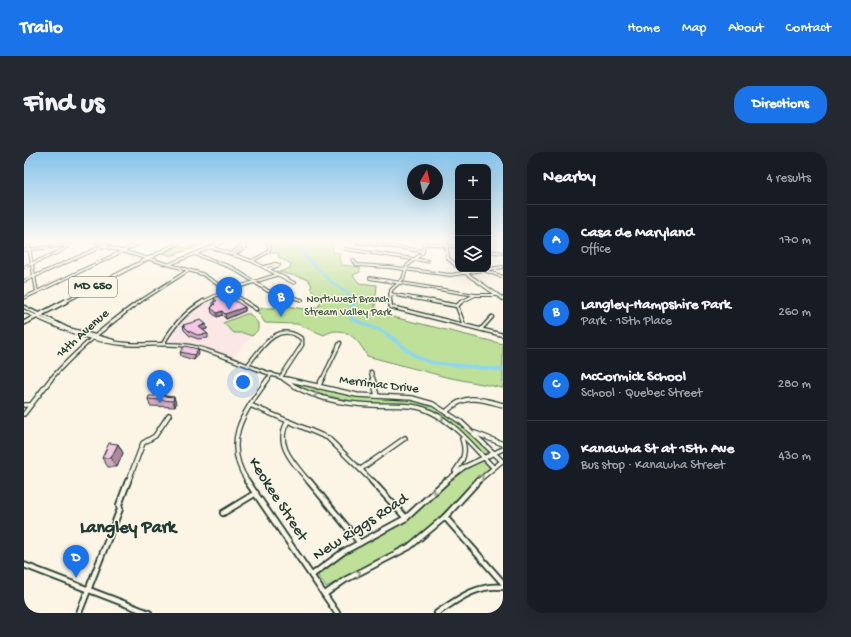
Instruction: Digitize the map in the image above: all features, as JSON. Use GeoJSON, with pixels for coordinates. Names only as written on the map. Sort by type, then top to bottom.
{"type":"FeatureCollection","features":[{"type":"Feature","properties":{"kind":"main road","name":"MD 650"},"geometry":{"type":"LineString","coordinates":[[24,322],[136,264]]}},
{"type":"Feature","properties":{"kind":"main road"},"geometry":{"type":"LineString","coordinates":[[466,273],[503,299]]}},
{"type":"Feature","properties":{"kind":"street"},"geometry":{"type":"LineString","coordinates":[[32,264],[37,292]]}},
{"type":"Feature","properties":{"kind":"street"},"geometry":{"type":"LineString","coordinates":[[24,280],[64,264]]}},
{"type":"Feature","properties":{"kind":"street"},"geometry":{"type":"LineString","coordinates":[[24,298],[97,264]]}},
{"type":"Feature","properties":{"kind":"street"},"geometry":{"type":"LineString","coordinates":[[170,264],[213,280],[229,292],[256,308]]}},
{"type":"Feature","properties":{"kind":"street"},"geometry":{"type":"LineString","coordinates":[[221,264],[233,268],[275,294],[302,300]]}},
{"type":"Feature","properties":{"kind":"street"},"geometry":{"type":"LineString","coordinates":[[258,264],[294,283]]}},
{"type":"Feature","properties":{"kind":"street"},"geometry":{"type":"LineString","coordinates":[[264,267],[275,264],[279,265],[268,269]]}},
{"type":"Feature","properties":{"kind":"street"},"geometry":{"type":"LineString","coordinates":[[355,264],[356,265],[406,269],[450,275],[472,272]]}},
{"type":"Feature","properties":{"kind":"street"},"geometry":{"type":"LineString","coordinates":[[411,264],[406,269],[403,279],[390,294],[389,303],[392,308],[503,335]]}},
{"type":"Feature","properties":{"kind":"street"},"geometry":{"type":"LineString","coordinates":[[491,269],[503,267]]}},
{"type":"Feature","properties":{"kind":"street","name":"14th Avenue"},"geometry":{"type":"LineString","coordinates":[[24,414],[25,410],[59,370],[91,338],[128,308],[189,270]]}},
{"type":"Feature","properties":{"kind":"street"},"geometry":{"type":"LineString","coordinates":[[489,272],[503,277]]}},
{"type":"Feature","properties":{"kind":"street"},"geometry":{"type":"LineString","coordinates":[[163,344],[168,331],[181,315],[198,304],[276,274]]}},
{"type":"Feature","properties":{"kind":"street"},"geometry":{"type":"LineString","coordinates":[[370,278],[474,295],[497,295]]}},
{"type":"Feature","properties":{"kind":"street"},"geometry":{"type":"LineString","coordinates":[[390,294],[457,306]]}},
{"type":"Feature","properties":{"kind":"street"},"geometry":{"type":"LineString","coordinates":[[457,306],[463,300],[474,295]]}},
{"type":"Feature","properties":{"kind":"street"},"geometry":{"type":"LineString","coordinates":[[457,306],[464,326]]}},
{"type":"Feature","properties":{"kind":"street","name":"Merrimac Drive"},"geometry":{"type":"LineString","coordinates":[[24,307],[66,331],[91,338],[137,344],[163,344],[196,348],[280,377],[318,387],[353,395],[413,398],[429,402],[447,411],[468,428],[503,461]]}},
{"type":"Feature","properties":{"kind":"street","name":"Merrimac Drive"},"geometry":{"type":"LineString","coordinates":[[24,311],[37,315]]}},
{"type":"Feature","properties":{"kind":"street"},"geometry":{"type":"LineString","coordinates":[[481,329],[492,317]]}},
{"type":"Feature","properties":{"kind":"street"},"geometry":{"type":"LineString","coordinates":[[248,366],[272,337],[279,333],[290,333],[300,337],[303,343],[280,377]]}},
{"type":"Feature","properties":{"kind":"street"},"geometry":{"type":"LineString","coordinates":[[318,387],[340,348],[340,343]]}},
{"type":"Feature","properties":{"kind":"street"},"geometry":{"type":"LineString","coordinates":[[372,372],[377,396]]}},
{"type":"Feature","properties":{"kind":"street","name":"Keokee Street"},"geometry":{"type":"LineString","coordinates":[[272,374],[250,405],[238,428],[235,452],[240,469],[337,613]]}},
{"type":"Feature","properties":{"kind":"street","name":"Merrimac Drive"},"geometry":{"type":"LineString","coordinates":[[280,377],[302,391],[363,404],[418,408],[441,418],[493,467]]}},
{"type":"Feature","properties":{"kind":"street"},"geometry":{"type":"LineString","coordinates":[[292,386],[294,382],[298,382]]}},
{"type":"Feature","properties":{"kind":"street"},"geometry":{"type":"LineString","coordinates":[[447,411],[458,401],[470,398],[503,405]]}},
{"type":"Feature","properties":{"kind":"street"},"geometry":{"type":"LineString","coordinates":[[24,405],[30,405]]}},
{"type":"Feature","properties":{"kind":"street"},"geometry":{"type":"LineString","coordinates":[[250,405],[328,438],[360,469],[406,518]]}},
{"type":"Feature","properties":{"kind":"street"},"geometry":{"type":"LineString","coordinates":[[79,613],[120,509],[119,505],[143,443],[149,441],[159,430],[169,415]]}},
{"type":"Feature","properties":{"kind":"street"},"geometry":{"type":"LineString","coordinates":[[288,421],[281,438],[286,453],[360,543]]}},
{"type":"Feature","properties":{"kind":"street"},"geometry":{"type":"LineString","coordinates":[[468,428],[483,438],[503,444]]}},
{"type":"Feature","properties":{"kind":"street"},"geometry":{"type":"LineString","coordinates":[[452,475],[460,466],[465,455],[463,441],[459,434]]}},
{"type":"Feature","properties":{"kind":"street"},"geometry":{"type":"LineString","coordinates":[[360,469],[405,438]]}},
{"type":"Feature","properties":{"kind":"street","name":"New Riggs Road"},"geometry":{"type":"LineString","coordinates":[[312,575],[343,552],[406,518],[452,475],[483,457],[503,449]]}},
{"type":"Feature","properties":{"kind":"street"},"geometry":{"type":"LineString","coordinates":[[325,594],[345,580],[409,547],[445,517],[477,480],[503,461]]}},
{"type":"Feature","properties":{"kind":"street"},"geometry":{"type":"LineString","coordinates":[[223,513],[256,493]]}},
{"type":"Feature","properties":{"kind":"street"},"geometry":{"type":"LineString","coordinates":[[445,517],[503,583]]}},
{"type":"Feature","properties":{"kind":"street"},"geometry":{"type":"LineString","coordinates":[[24,565],[88,588],[149,613]]}},
{"type":"Feature","properties":{"kind":"street"},"geometry":{"type":"LineString","coordinates":[[437,613],[480,588],[492,586],[503,587]]}},
{"type":"Feature","properties":{"kind":"shaded area"},"geometry":{"type":"Polygon","coordinates":[[[228,293],[249,307],[251,316],[258,323],[258,330],[233,357],[198,346],[166,341],[168,335],[181,318],[203,303],[228,293]]]}},
{"type":"Feature","properties":{"kind":"green space","name":"Northwest Branch Stream Valley Park"},"geometry":{"type":"Polygon","coordinates":[[[291,264],[341,264],[341,265],[360,267],[360,272],[353,275],[359,283],[377,285],[375,307],[385,315],[503,344],[503,388],[446,377],[367,356],[360,344],[344,332],[331,332],[324,335],[297,324],[265,323],[257,311],[262,308],[274,308],[277,304],[303,309],[318,307],[322,300],[310,288],[312,286],[308,279],[279,272],[290,268],[291,264]]]}},
{"type":"Feature","properties":{"kind":"green space"},"geometry":{"type":"Polygon","coordinates":[[[246,314],[250,314],[258,323],[258,330],[252,336],[243,333],[234,333],[223,323],[246,314]]]}},
{"type":"Feature","properties":{"kind":"green space"},"geometry":{"type":"Polygon","coordinates":[[[297,383],[363,397],[411,399],[431,405],[449,415],[490,452],[482,454],[449,422],[415,405],[356,402],[303,390],[295,386],[297,383]]]}},
{"type":"Feature","properties":{"kind":"green space"},"geometry":{"type":"Polygon","coordinates":[[[482,460],[490,467],[423,533],[406,545],[326,587],[318,576],[319,573],[346,554],[408,520],[450,479],[482,460]]]}},
{"type":"Feature","properties":{"kind":"building"},"geometry":{"type":"Polygon","coordinates":[[[224,294],[245,307],[225,314],[222,311],[217,313],[211,308],[215,304],[213,302],[217,301],[214,298],[224,294]]]}},
{"type":"Feature","properties":{"kind":"building"},"geometry":{"type":"Polygon","coordinates":[[[201,320],[206,324],[199,327],[208,334],[197,335],[189,331],[183,325],[201,320]]]}},
{"type":"Feature","properties":{"kind":"building"},"geometry":{"type":"Polygon","coordinates":[[[185,346],[198,349],[194,355],[180,352],[185,346]]]}},
{"type":"Feature","properties":{"kind":"building"},"geometry":{"type":"Polygon","coordinates":[[[158,391],[164,392],[163,396],[174,397],[173,401],[148,399],[149,396],[155,396],[158,391]]]}},
{"type":"Feature","properties":{"kind":"building"},"geometry":{"type":"Polygon","coordinates":[[[109,443],[118,444],[111,458],[102,458],[109,443]]]}},
{"type":"Feature","properties":{"kind":"waterway"},"geometry":{"type":"LineString","coordinates":[[313,264],[330,281],[348,293],[353,304],[351,315],[352,319],[384,332],[415,356],[431,363],[503,370]]}},
{"type":"Feature","properties":{"kind":"place","name":"McCormick School"},"geometry":{"type":"Point","coordinates":[229,310]}},
{"type":"Feature","properties":{"kind":"place","name":"Langley-Hampshire Park"},"geometry":{"type":"Point","coordinates":[281,317]}},
{"type":"Feature","properties":{"kind":"place","name":"Casa de Maryland"},"geometry":{"type":"Point","coordinates":[160,403]}},
{"type":"Feature","properties":{"kind":"place","name":"Kanawha St at 15th Ave"},"geometry":{"type":"Point","coordinates":[76,578]}},
{"type":"Feature","properties":{"kind":"district","name":"Langley Park"},"geometry":{"type":"Point","coordinates":[128,528]}}]}
